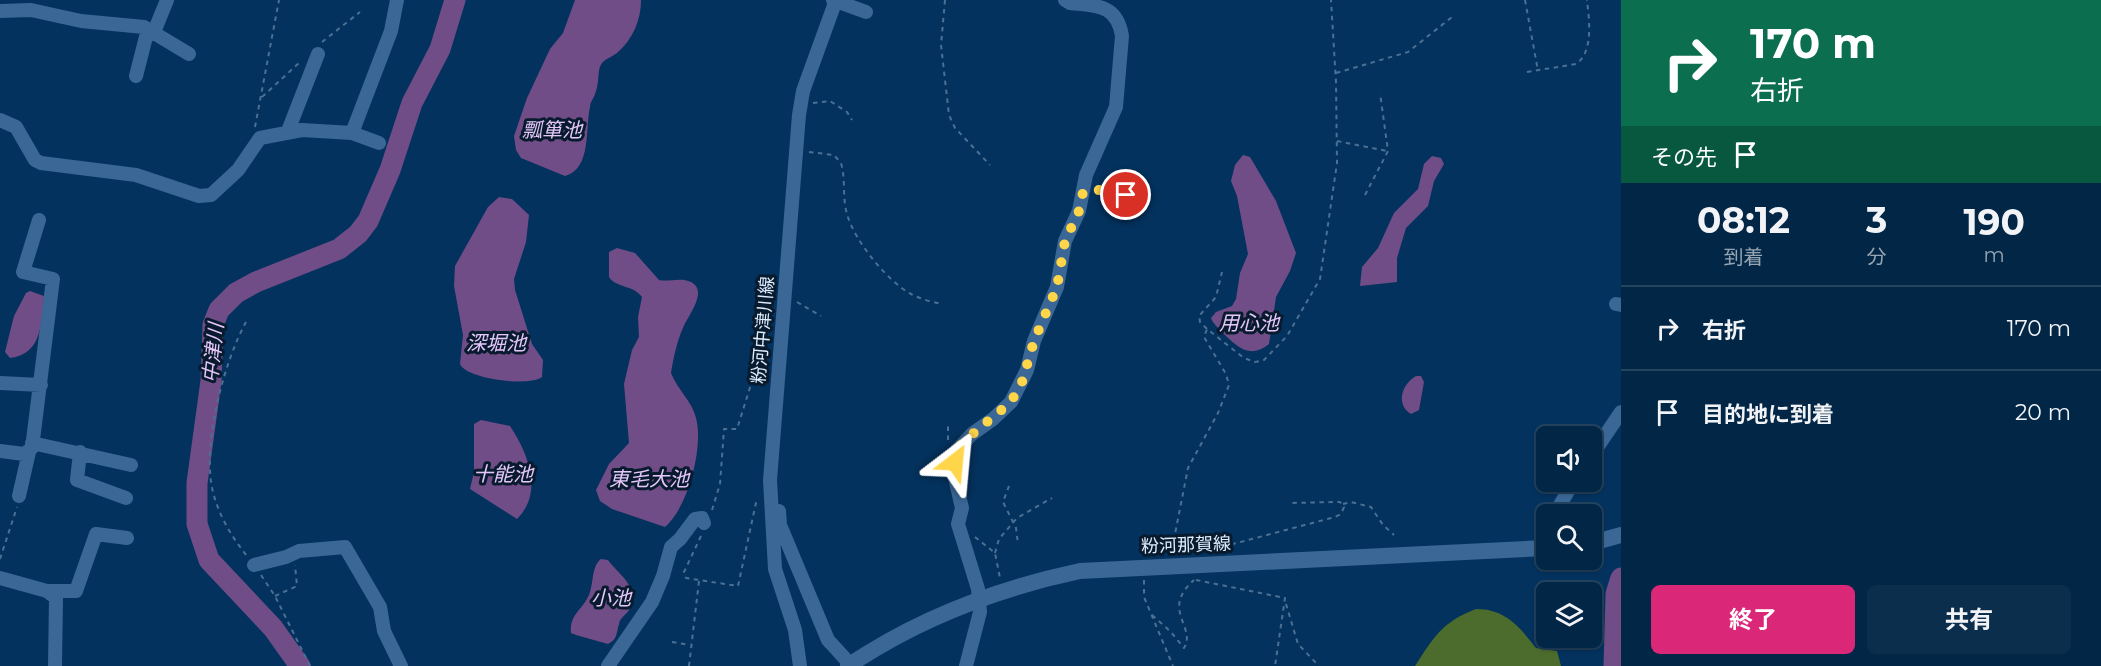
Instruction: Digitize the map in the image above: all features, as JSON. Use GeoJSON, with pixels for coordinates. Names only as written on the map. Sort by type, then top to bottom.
{"type":"FeatureCollection","features":[{"type":"Feature","properties":{"kind":"main road"},"geometry":{"type":"LineString","coordinates":[[1602,540],[1621,535]]}},
{"type":"Feature","properties":{"kind":"main road","name":"粉河那賀線"},"geometry":{"type":"LineString","coordinates":[[849,665],[911,627],[986,595],[1080,571],[1197,570],[1536,549]]}},
{"type":"Feature","properties":{"kind":"street"},"geometry":{"type":"LineString","coordinates":[[136,76],[151,30],[167,0]]}},
{"type":"Feature","properties":{"kind":"street"},"geometry":{"type":"LineString","coordinates":[[352,133],[392,31],[397,0]]}},
{"type":"Feature","properties":{"kind":"street"},"geometry":{"type":"LineString","coordinates":[[835,0],[866,12]]}},
{"type":"Feature","properties":{"kind":"street","name":"粉河中津川線"},"geometry":{"type":"LineString","coordinates":[[800,666],[795,630],[775,569],[770,482],[799,115],[803,91],[835,0]]}},
{"type":"Feature","properties":{"kind":"street"},"geometry":{"type":"LineString","coordinates":[[966,666],[980,612],[978,589],[958,524],[962,508],[955,478],[957,450],[972,434],[1011,402],[1022,382],[1034,341],[1057,287],[1065,241],[1079,211],[1089,166],[1116,107],[1122,36],[1116,16],[1108,9],[1070,3],[1065,0]]}},
{"type":"Feature","properties":{"kind":"street"},"geometry":{"type":"LineString","coordinates":[[0,11],[31,10],[81,21],[151,30],[189,54]]}},
{"type":"Feature","properties":{"kind":"street"},"geometry":{"type":"LineString","coordinates":[[288,131],[318,54]]}},
{"type":"Feature","properties":{"kind":"street"},"geometry":{"type":"LineString","coordinates":[[0,120],[16,127],[35,160],[41,163],[136,176],[199,196],[211,195],[220,188],[238,170],[260,138],[288,131],[352,133],[379,142]]}},
{"type":"Feature","properties":{"kind":"street"},"geometry":{"type":"LineString","coordinates":[[20,496],[41,385],[45,357],[42,351],[53,279],[23,272],[39,220]]}},
{"type":"Feature","properties":{"kind":"street"},"geometry":{"type":"LineString","coordinates":[[0,383],[41,385]]}},
{"type":"Feature","properties":{"kind":"street"},"geometry":{"type":"LineString","coordinates":[[1602,440],[1621,412]]}},
{"type":"Feature","properties":{"kind":"street"},"geometry":{"type":"LineString","coordinates":[[0,451],[24,454],[31,447]]}},
{"type":"Feature","properties":{"kind":"street"},"geometry":{"type":"LineString","coordinates":[[31,447],[80,452],[131,465]]}},
{"type":"Feature","properties":{"kind":"street"},"geometry":{"type":"LineString","coordinates":[[80,452],[77,480],[126,498]]}},
{"type":"Feature","properties":{"kind":"street"},"geometry":{"type":"LineString","coordinates":[[770,482],[778,485],[780,525],[816,615],[828,640],[849,665]]}},
{"type":"Feature","properties":{"kind":"street"},"geometry":{"type":"LineString","coordinates":[[608,666],[652,603],[671,547],[695,519],[702,518],[704,523]]}},
{"type":"Feature","properties":{"kind":"street"},"geometry":{"type":"LineString","coordinates":[[0,578],[48,591],[76,591],[96,534],[127,538]]}},
{"type":"Feature","properties":{"kind":"street"},"geometry":{"type":"LineString","coordinates":[[254,566],[294,553],[345,547],[380,607],[384,631],[401,666]]}},
{"type":"Feature","properties":{"kind":"street"},"geometry":{"type":"LineString","coordinates":[[48,591],[56,598],[55,666]]}},
{"type":"Feature","properties":{"kind":"path"},"geometry":{"type":"LineString","coordinates":[[251,150],[279,0]]}},
{"type":"Feature","properties":{"kind":"path"},"geometry":{"type":"LineString","coordinates":[[945,0],[941,45],[949,115],[956,128],[990,165]]}},
{"type":"Feature","properties":{"kind":"path"},"geometry":{"type":"LineString","coordinates":[[1222,272],[1216,297],[1199,316],[1200,322],[1231,351],[1255,362],[1270,355],[1287,336],[1320,279],[1337,163],[1336,73],[1331,0]]}},
{"type":"Feature","properties":{"kind":"path"},"geometry":{"type":"LineString","coordinates":[[1525,0],[1538,70]]}},
{"type":"Feature","properties":{"kind":"path"},"geometry":{"type":"LineString","coordinates":[[1527,72],[1576,64],[1582,60],[1587,48],[1589,25],[1587,0]]}},
{"type":"Feature","properties":{"kind":"path"},"geometry":{"type":"LineString","coordinates":[[1336,73],[1408,52],[1452,17]]}},
{"type":"Feature","properties":{"kind":"path"},"geometry":{"type":"LineString","coordinates":[[1365,195],[1388,151],[1389,143],[1380,93]]}},
{"type":"Feature","properties":{"kind":"path"},"geometry":{"type":"LineString","coordinates":[[799,115],[809,106],[823,100],[838,104],[848,112],[852,120]]}},
{"type":"Feature","properties":{"kind":"path"},"geometry":{"type":"LineString","coordinates":[[1337,141],[1388,151]]}},
{"type":"Feature","properties":{"kind":"path"},"geometry":{"type":"LineString","coordinates":[[795,151],[828,154],[838,158],[843,170],[846,214],[856,234],[896,284],[912,295],[942,304]]}},
{"type":"Feature","properties":{"kind":"path"},"geometry":{"type":"LineString","coordinates":[[1083,192],[1104,189],[1118,194],[1137,195]]}},
{"type":"Feature","properties":{"kind":"path"},"geometry":{"type":"LineString","coordinates":[[784,300],[800,303],[821,316]]}},
{"type":"Feature","properties":{"kind":"path"},"geometry":{"type":"LineString","coordinates":[[770,482],[764,486],[758,496],[738,586],[686,578],[684,572],[701,536],[704,523],[709,517],[720,484],[724,429],[736,429],[753,372],[772,321]]}},
{"type":"Feature","properties":{"kind":"path"},"geometry":{"type":"LineString","coordinates":[[246,322],[227,362],[216,408],[211,483],[225,525],[275,596],[310,666]]}},
{"type":"Feature","properties":{"kind":"path"},"geometry":{"type":"LineString","coordinates":[[1155,557],[1174,539],[1188,468],[1218,413],[1229,385],[1226,374],[1204,337],[1207,329]]}},
{"type":"Feature","properties":{"kind":"path"},"geometry":{"type":"LineString","coordinates":[[1009,486],[1003,502],[1014,521],[1018,544]]}},
{"type":"Feature","properties":{"kind":"path"},"geometry":{"type":"LineString","coordinates":[[0,559],[20,496]]}},
{"type":"Feature","properties":{"kind":"path"},"geometry":{"type":"LineString","coordinates":[[1003,590],[994,553],[999,539],[1014,521],[1052,498]]}},
{"type":"Feature","properties":{"kind":"path"},"geometry":{"type":"LineString","coordinates":[[1292,503],[1335,502],[1343,504],[1351,502],[1371,507],[1383,525],[1394,535]]}},
{"type":"Feature","properties":{"kind":"path"},"geometry":{"type":"LineString","coordinates":[[1151,615],[1184,648],[1187,636],[1179,611],[1179,602],[1207,551],[1257,540],[1335,517],[1343,512],[1343,504]]}},
{"type":"Feature","properties":{"kind":"path"},"geometry":{"type":"LineString","coordinates":[[970,532],[994,553]]}},
{"type":"Feature","properties":{"kind":"path"},"geometry":{"type":"LineString","coordinates":[[275,596],[297,586],[294,553]]}},
{"type":"Feature","properties":{"kind":"path"},"geometry":{"type":"LineString","coordinates":[[1197,570],[1285,598]]}},
{"type":"Feature","properties":{"kind":"path"},"geometry":{"type":"LineString","coordinates":[[1147,572],[1144,580],[1144,597],[1173,666]]}},
{"type":"Feature","properties":{"kind":"path"},"geometry":{"type":"LineString","coordinates":[[689,666],[699,581]]}},
{"type":"Feature","properties":{"kind":"path"},"geometry":{"type":"LineString","coordinates":[[1275,666],[1285,598]]}},
{"type":"Feature","properties":{"kind":"path"},"geometry":{"type":"LineString","coordinates":[[1285,598],[1298,644],[1319,666]]}},
{"type":"Feature","properties":{"kind":"path"},"geometry":{"type":"LineString","coordinates":[[672,642],[690,645]]}},
{"type":"Feature","properties":{"kind":"green space"},"geometry":{"type":"Polygon","coordinates":[[[1476,609],[1495,612],[1503,616],[1524,633],[1536,648],[1557,651],[1561,666],[1415,666],[1440,632],[1464,614],[1476,609]]]}},
{"type":"Feature","properties":{"kind":"water","name":"瓢箪池"},"geometry":{"type":"Polygon","coordinates":[[[575,0],[641,0],[640,15],[632,35],[623,48],[603,62],[600,67],[597,89],[590,105],[583,156],[574,172],[565,176],[521,158],[516,150],[514,136],[527,98],[550,49],[563,33],[575,0]]]}},
{"type":"Feature","properties":{"kind":"water","name":"用心池"},"geometry":{"type":"Polygon","coordinates":[[[1243,155],[1250,157],[1276,201],[1296,253],[1290,271],[1276,297],[1269,344],[1256,351],[1239,347],[1216,326],[1211,318],[1216,312],[1232,306],[1236,299],[1240,273],[1248,254],[1237,196],[1231,181],[1235,165],[1243,155]]]}},
{"type":"Feature","properties":{"kind":"water"},"geometry":{"type":"Polygon","coordinates":[[[1432,156],[1441,158],[1444,164],[1434,181],[1428,206],[1406,228],[1397,258],[1397,282],[1360,286],[1362,267],[1378,248],[1394,213],[1418,189],[1424,164],[1432,156]]]}},
{"type":"Feature","properties":{"kind":"water","name":"深堀池"},"geometry":{"type":"Polygon","coordinates":[[[499,197],[512,199],[529,215],[526,242],[514,279],[515,290],[532,344],[543,360],[542,377],[535,380],[499,380],[474,374],[460,364],[463,335],[454,286],[455,266],[488,207],[499,197]]]}},
{"type":"Feature","properties":{"kind":"water","name":"東毛大池"},"geometry":{"type":"Polygon","coordinates":[[[617,248],[635,253],[659,280],[691,282],[698,291],[695,304],[679,339],[671,373],[696,418],[698,444],[696,460],[681,506],[665,527],[612,509],[600,501],[596,490],[609,464],[629,443],[624,384],[632,350],[639,337],[638,317],[642,297],[634,290],[612,281],[609,277],[609,252],[617,248]]]}},
{"type":"Feature","properties":{"kind":"water"},"geometry":{"type":"Polygon","coordinates":[[[30,291],[44,296],[41,326],[29,350],[10,358],[5,352],[14,316],[26,293],[30,291]]]}},
{"type":"Feature","properties":{"kind":"water"},"geometry":{"type":"Polygon","coordinates":[[[1416,376],[1421,376],[1424,382],[1419,410],[1411,414],[1403,405],[1402,394],[1407,384],[1416,376]]]}},
{"type":"Feature","properties":{"kind":"water","name":"十能池"},"geometry":{"type":"Polygon","coordinates":[[[481,420],[510,426],[527,460],[530,472],[530,497],[517,519],[470,489],[474,472],[474,424],[481,420]]]}},
{"type":"Feature","properties":{"kind":"water","name":"小池"},"geometry":{"type":"Polygon","coordinates":[[[601,559],[608,560],[627,582],[632,593],[630,608],[620,622],[615,638],[608,644],[571,633],[572,621],[589,595],[594,571],[601,559]]]}},
{"type":"Feature","properties":{"kind":"waterway","name":"中津川"},"geometry":{"type":"LineString","coordinates":[[300,666],[273,628],[209,560],[197,524],[197,483],[211,381],[213,325],[219,310],[236,293],[256,282],[339,249],[358,234],[368,221],[390,170],[412,103],[440,49],[455,0]]}},
{"type":"Feature","properties":{"kind":"waterway"},"geometry":{"type":"LineString","coordinates":[[1614,666],[1616,594],[1621,578]]}},
{"type":"Feature","properties":{"kind":"route"},"geometry":{"type":"LineString","coordinates":[[955,462],[957,450],[963,442],[1011,402],[1022,382],[1034,341],[1057,287],[1065,241],[1079,211],[1083,192],[1108,189],[1114,193],[1126,195]]}}]}
